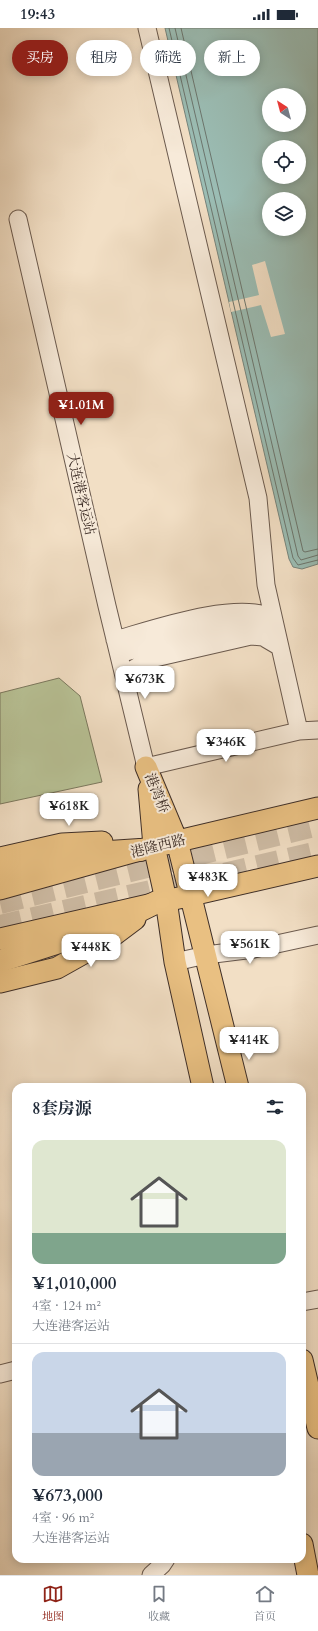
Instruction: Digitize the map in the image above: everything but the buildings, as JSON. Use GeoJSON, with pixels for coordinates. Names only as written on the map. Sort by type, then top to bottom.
{"type":"FeatureCollection","features":[{"type":"Feature","properties":{"kind":"highway"},"geometry":{"type":"LineString","coordinates":[[0,871],[78,854],[147,848]]}},
{"type":"Feature","properties":{"kind":"highway"},"geometry":{"type":"LineString","coordinates":[[0,961],[106,927],[161,901]]}},
{"type":"Feature","properties":{"kind":"main road","name":"港湾桥"},"geometry":{"type":"LineString","coordinates":[[146,767],[177,841],[237,1083]]}},
{"type":"Feature","properties":{"kind":"main road","name":"港湾桥"},"geometry":{"type":"LineString","coordinates":[[146,767],[147,848],[161,901],[202,1083]]}},
{"type":"Feature","properties":{"kind":"main road","name":"港隆西路"},"geometry":{"type":"LineString","coordinates":[[0,889],[147,848],[318,808]]}},
{"type":"Feature","properties":{"kind":"main road"},"geometry":{"type":"LineString","coordinates":[[0,858],[62,844],[103,842],[147,848]]}},
{"type":"Feature","properties":{"kind":"main road"},"geometry":{"type":"LineString","coordinates":[[0,939],[318,866]]}},
{"type":"Feature","properties":{"kind":"main road"},"geometry":{"type":"LineString","coordinates":[[0,982],[57,968],[107,940],[161,901]]}},
{"type":"Feature","properties":{"kind":"main road"},"geometry":{"type":"LineString","coordinates":[[306,1377],[318,1428]]}},
{"type":"Feature","properties":{"kind":"main road"},"geometry":{"type":"LineString","coordinates":[[306,1563],[308,1575]]}},
{"type":"Feature","properties":{"kind":"street"},"geometry":{"type":"LineString","coordinates":[[147,28],[258,498],[266,585],[299,731]]}},
{"type":"Feature","properties":{"kind":"street","name":"大连港客运站"},"geometry":{"type":"LineString","coordinates":[[18,219],[146,767]]}},
{"type":"Feature","properties":{"kind":"street"},"geometry":{"type":"LineString","coordinates":[[117,647],[177,623],[236,612],[254,612],[277,633]]}},
{"type":"Feature","properties":{"kind":"street"},"geometry":{"type":"LineString","coordinates":[[124,675],[143,663],[155,658],[235,638],[251,636],[263,637],[277,633]]}},
{"type":"Feature","properties":{"kind":"street"},"geometry":{"type":"LineString","coordinates":[[146,767],[299,731],[318,730]]}},
{"type":"Feature","properties":{"kind":"street"},"geometry":{"type":"LineString","coordinates":[[175,962],[206,955],[254,950],[318,934]]}},
{"type":"Feature","properties":{"kind":"street"},"geometry":{"type":"LineString","coordinates":[[306,1301],[318,1299]]}},
{"type":"Feature","properties":{"kind":"street"},"geometry":{"type":"LineString","coordinates":[[0,1374],[12,1371]]}},
{"type":"Feature","properties":{"kind":"street"},"geometry":{"type":"LineString","coordinates":[[151,1575],[163,1563]]}},
{"type":"Feature","properties":{"kind":"green space"},"geometry":{"type":"Polygon","coordinates":[[[59,678],[80,696],[102,782],[0,804],[0,693],[59,678]]]}},
{"type":"Feature","properties":{"kind":"water"},"geometry":{"type":"Polygon","coordinates":[[[165,28],[318,28],[318,564],[302,569],[293,567],[289,559],[176,76],[196,76],[196,40],[168,40],[165,28]]]}},
{"type":"Feature","properties":{"kind":"pier"},"geometry":{"type":"Polygon","coordinates":[[[265,261],[285,334],[271,337],[261,305],[231,312],[229,302],[259,295],[252,265],[265,261]]]}},
{"type":"Feature","properties":{"kind":"tunnel"},"geometry":{"type":"LineString","coordinates":[[0,903],[318,825]]}},
{"type":"Feature","properties":{"kind":"tunnel"},"geometry":{"type":"LineString","coordinates":[[0,926],[318,852]]}}]}
